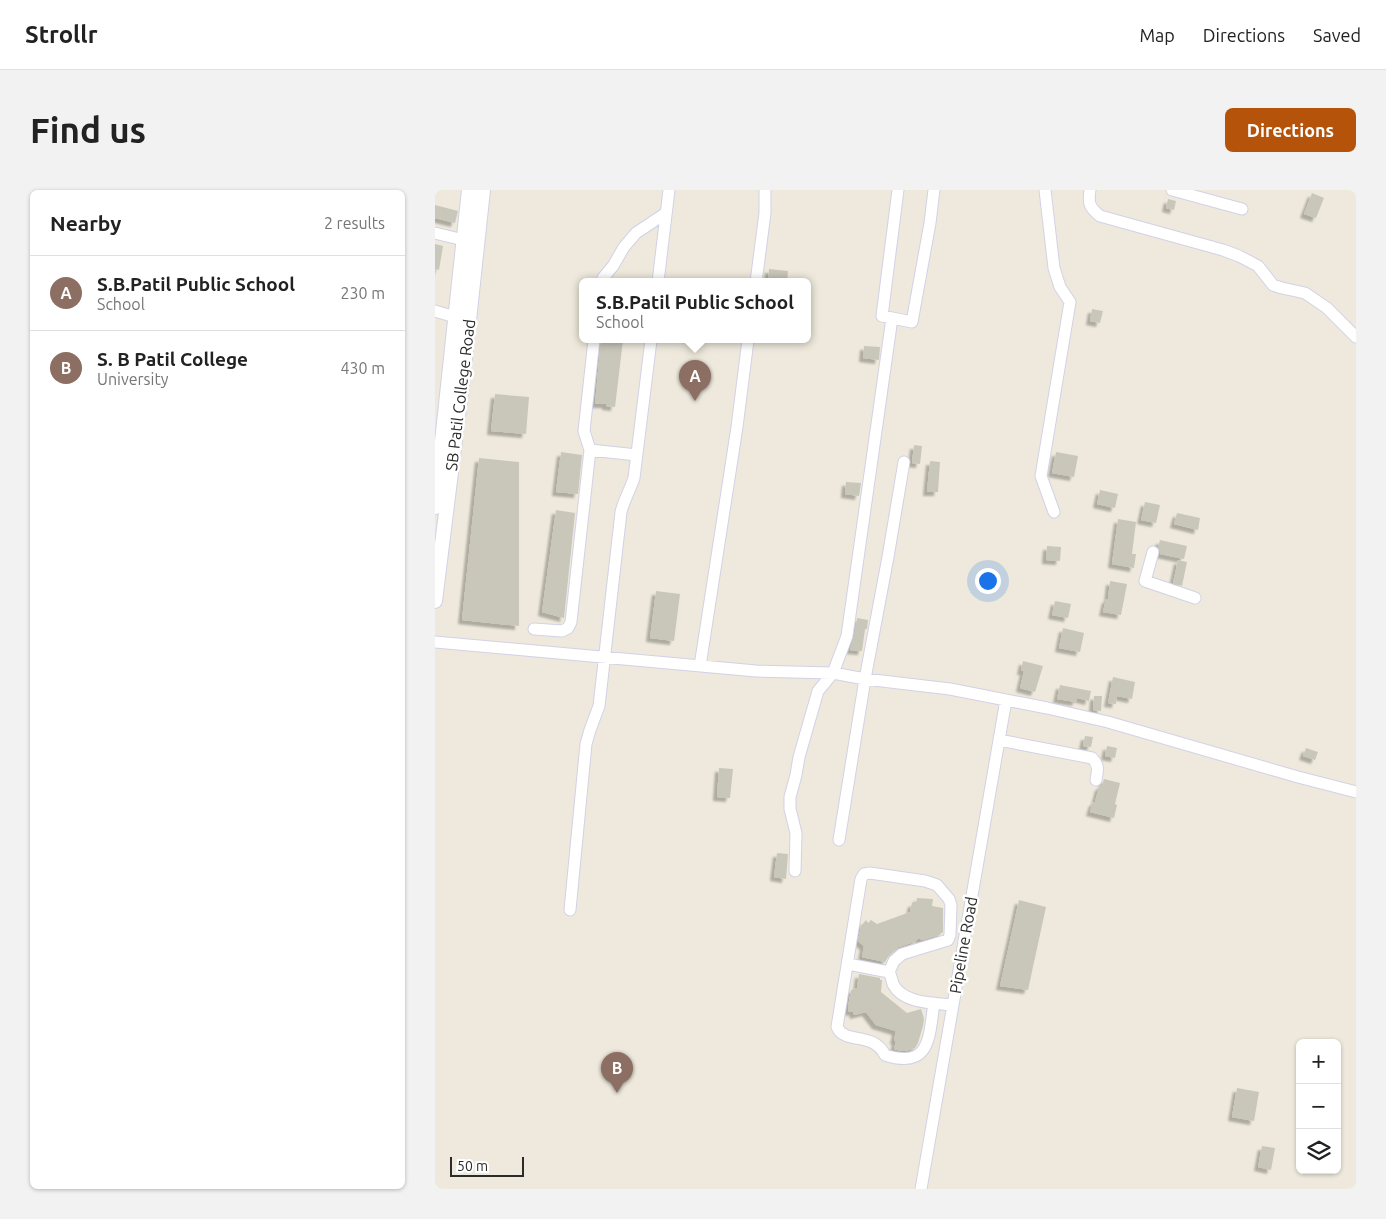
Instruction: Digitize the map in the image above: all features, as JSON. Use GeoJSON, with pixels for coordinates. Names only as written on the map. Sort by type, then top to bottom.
{"type":"FeatureCollection","features":[{"type":"Feature","properties":{"kind":"street","name":"SB Patil College Road"},"geometry":{"type":"LineString","coordinates":[[435,601],[463,376],[471,242],[472,190]]}},
{"type":"Feature","properties":{"kind":"street"},"geometry":{"type":"LineString","coordinates":[[658,278],[669,190]]}},
{"type":"Feature","properties":{"kind":"street"},"geometry":{"type":"LineString","coordinates":[[757,278],[765,213],[765,190]]}},
{"type":"Feature","properties":{"kind":"street"},"geometry":{"type":"LineString","coordinates":[[898,190],[881,316],[913,322],[934,190]]}},
{"type":"Feature","properties":{"kind":"street"},"geometry":{"type":"LineString","coordinates":[[1045,190],[1054,268],[1060,286],[1070,302],[1041,476],[1054,512]]}},
{"type":"Feature","properties":{"kind":"street"},"geometry":{"type":"LineString","coordinates":[[1090,190],[1089,203],[1092,210],[1100,216],[1239,256],[1258,266],[1273,285],[1305,293],[1327,308],[1356,337]]}},
{"type":"Feature","properties":{"kind":"street"},"geometry":{"type":"LineString","coordinates":[[1173,190],[1242,209]]}},
{"type":"Feature","properties":{"kind":"street"},"geometry":{"type":"LineString","coordinates":[[603,278],[613,266],[623,247],[636,233],[666,213]]}},
{"type":"Feature","properties":{"kind":"street"},"geometry":{"type":"LineString","coordinates":[[435,233],[471,242]]}},
{"type":"Feature","properties":{"kind":"street","name":"SB Patil College Road"},"geometry":{"type":"LineString","coordinates":[[435,507],[455,317],[471,242]]}},
{"type":"Feature","properties":{"kind":"street"},"geometry":{"type":"LineString","coordinates":[[435,312],[455,317]]}},
{"type":"Feature","properties":{"kind":"street"},"geometry":{"type":"LineString","coordinates":[[795,871],[796,833],[790,809],[790,797],[801,751],[819,692],[833,673],[847,636],[892,318]]}},
{"type":"Feature","properties":{"kind":"street"},"geometry":{"type":"LineString","coordinates":[[534,629],[562,631],[571,622],[589,450],[584,431],[594,343]]}},
{"type":"Feature","properties":{"kind":"street"},"geometry":{"type":"LineString","coordinates":[[570,910],[586,744],[599,706],[621,512],[634,478],[651,343]]}},
{"type":"Feature","properties":{"kind":"street"},"geometry":{"type":"LineString","coordinates":[[700,666],[737,427],[748,343]]}},
{"type":"Feature","properties":{"kind":"street"},"geometry":{"type":"LineString","coordinates":[[589,450],[637,455]]}},
{"type":"Feature","properties":{"kind":"street"},"geometry":{"type":"LineString","coordinates":[[839,840],[865,679],[904,462]]}},
{"type":"Feature","properties":{"kind":"street"},"geometry":{"type":"LineString","coordinates":[[1153,552],[1145,581],[1195,598]]}},
{"type":"Feature","properties":{"kind":"street"},"geometry":{"type":"LineString","coordinates":[[435,642],[700,666],[833,673],[865,679],[950,689],[1108,722],[1356,792]]}},
{"type":"Feature","properties":{"kind":"street","name":"Pipeline Road"},"geometry":{"type":"LineString","coordinates":[[921,1189],[1006,700]]}},
{"type":"Feature","properties":{"kind":"street"},"geometry":{"type":"LineString","coordinates":[[999,740],[1092,758],[1097,763],[1096,780]]}},
{"type":"Feature","properties":{"kind":"street"},"geometry":{"type":"LineString","coordinates":[[934,1003],[926,1047],[920,1054],[910,1058],[885,1056],[881,1048],[871,1041],[840,1033],[837,1027],[861,879],[864,874],[870,873],[925,881],[937,885],[949,899],[951,905],[950,935],[948,940],[902,954],[894,961],[889,972],[894,986],[905,996],[934,1003],[953,1005]]}},
{"type":"Feature","properties":{"kind":"street"},"geometry":{"type":"LineString","coordinates":[[848,964],[889,972]]}},
{"type":"Feature","properties":{"kind":"building"},"geometry":{"type":"Polygon","coordinates":[[[1312,193],[1324,198],[1316,218],[1304,214],[1312,193]]]}},
{"type":"Feature","properties":{"kind":"building"},"geometry":{"type":"Polygon","coordinates":[[[1168,199],[1176,201],[1174,210],[1166,208],[1168,199]]]}},
{"type":"Feature","properties":{"kind":"building"},"geometry":{"type":"Polygon","coordinates":[[[435,205],[458,211],[455,223],[435,218],[435,205]]]}},
{"type":"Feature","properties":{"kind":"building"},"geometry":{"type":"Polygon","coordinates":[[[435,244],[443,246],[439,270],[435,269],[435,244]]]}},
{"type":"Feature","properties":{"kind":"building"},"geometry":{"type":"Polygon","coordinates":[[[769,269],[788,271],[787,278],[768,278],[769,269]]]}},
{"type":"Feature","properties":{"kind":"building"},"geometry":{"type":"Polygon","coordinates":[[[1092,309],[1103,311],[1100,323],[1090,321],[1092,309]]]}},
{"type":"Feature","properties":{"kind":"building"},"geometry":{"type":"Polygon","coordinates":[[[601,343],[623,343],[615,407],[606,406],[606,404],[595,404],[601,343]]]}},
{"type":"Feature","properties":{"kind":"building"},"geometry":{"type":"Polygon","coordinates":[[[864,346],[880,347],[879,360],[863,358],[864,346]]]}},
{"type":"Feature","properties":{"kind":"building"},"geometry":{"type":"Polygon","coordinates":[[[495,394],[529,397],[526,434],[491,431],[495,394]]]}},
{"type":"Feature","properties":{"kind":"building"},"geometry":{"type":"Polygon","coordinates":[[[914,445],[922,446],[920,464],[912,463],[914,445]]]}},
{"type":"Feature","properties":{"kind":"building"},"geometry":{"type":"Polygon","coordinates":[[[561,452],[582,455],[578,494],[556,492],[561,452]]]}},
{"type":"Feature","properties":{"kind":"building"},"geometry":{"type":"Polygon","coordinates":[[[1056,452],[1078,456],[1074,477],[1052,473],[1056,452]]]}},
{"type":"Feature","properties":{"kind":"building"},"geometry":{"type":"Polygon","coordinates":[[[479,458],[519,462],[519,626],[462,620],[479,458]]]}},
{"type":"Feature","properties":{"kind":"building"},"geometry":{"type":"Polygon","coordinates":[[[930,461],[940,462],[938,492],[927,492],[930,461]]]}},
{"type":"Feature","properties":{"kind":"building"},"geometry":{"type":"Polygon","coordinates":[[[846,482],[861,483],[859,496],[845,494],[846,482]]]}},
{"type":"Feature","properties":{"kind":"building"},"geometry":{"type":"Polygon","coordinates":[[[1100,490],[1118,494],[1115,508],[1097,504],[1100,490]]]}},
{"type":"Feature","properties":{"kind":"building"},"geometry":{"type":"Polygon","coordinates":[[[1145,502],[1160,505],[1156,523],[1141,520],[1145,502]]]}},
{"type":"Feature","properties":{"kind":"building"},"geometry":{"type":"Polygon","coordinates":[[[556,510],[575,513],[564,618],[542,612],[556,510]]]}},
{"type":"Feature","properties":{"kind":"building"},"geometry":{"type":"Polygon","coordinates":[[[1177,513],[1200,518],[1198,530],[1174,524],[1177,513]]]}},
{"type":"Feature","properties":{"kind":"building"},"geometry":{"type":"Polygon","coordinates":[[[1118,519],[1136,522],[1132,554],[1136,554],[1134,568],[1112,564],[1118,519]]]}},
{"type":"Feature","properties":{"kind":"building"},"geometry":{"type":"Polygon","coordinates":[[[1160,540],[1187,546],[1184,559],[1160,554],[1158,547],[1160,540]]]}},
{"type":"Feature","properties":{"kind":"building"},"geometry":{"type":"Polygon","coordinates":[[[1047,546],[1061,547],[1060,561],[1046,560],[1047,546]]]}},
{"type":"Feature","properties":{"kind":"building"},"geometry":{"type":"Polygon","coordinates":[[[1178,560],[1187,562],[1182,586],[1173,583],[1178,560]]]}},
{"type":"Feature","properties":{"kind":"building"},"geometry":{"type":"Polygon","coordinates":[[[1110,581],[1127,584],[1121,615],[1103,612],[1106,599],[1108,599],[1110,581]]]}},
{"type":"Feature","properties":{"kind":"building"},"geometry":{"type":"Polygon","coordinates":[[[656,591],[680,594],[674,641],[650,638],[656,591]]]}},
{"type":"Feature","properties":{"kind":"building"},"geometry":{"type":"Polygon","coordinates":[[[1055,601],[1071,604],[1068,618],[1052,615],[1055,601]]]}},
{"type":"Feature","properties":{"kind":"building"},"geometry":{"type":"Polygon","coordinates":[[[857,618],[868,620],[862,651],[850,650],[857,618]]]}},
{"type":"Feature","properties":{"kind":"building"},"geometry":{"type":"Polygon","coordinates":[[[1063,628],[1084,633],[1080,652],[1059,648],[1063,628]]]}},
{"type":"Feature","properties":{"kind":"building"},"geometry":{"type":"Polygon","coordinates":[[[1023,661],[1043,666],[1035,692],[1020,688],[1024,671],[1021,671],[1023,661]]]}},
{"type":"Feature","properties":{"kind":"building"},"geometry":{"type":"Polygon","coordinates":[[[1113,677],[1135,682],[1132,699],[1117,696],[1116,704],[1108,703],[1113,677]]]}},
{"type":"Feature","properties":{"kind":"building"},"geometry":{"type":"Polygon","coordinates":[[[1060,685],[1091,691],[1089,701],[1077,698],[1076,702],[1057,699],[1060,685]]]}},
{"type":"Feature","properties":{"kind":"building"},"geometry":{"type":"Polygon","coordinates":[[[1094,696],[1102,696],[1101,711],[1093,710],[1094,696]]]}},
{"type":"Feature","properties":{"kind":"building"},"geometry":{"type":"Polygon","coordinates":[[[1085,736],[1093,737],[1091,747],[1083,746],[1085,736]]]}},
{"type":"Feature","properties":{"kind":"building"},"geometry":{"type":"Polygon","coordinates":[[[1107,746],[1117,748],[1115,758],[1105,756],[1107,746]]]}},
{"type":"Feature","properties":{"kind":"building"},"geometry":{"type":"Polygon","coordinates":[[[1306,748],[1318,752],[1315,760],[1303,756],[1306,748]]]}},
{"type":"Feature","properties":{"kind":"building"},"geometry":{"type":"Polygon","coordinates":[[[719,768],[733,769],[730,798],[717,797],[719,768]]]}},
{"type":"Feature","properties":{"kind":"building"},"geometry":{"type":"Polygon","coordinates":[[[1104,779],[1120,783],[1114,818],[1090,812],[1104,779]]]}},
{"type":"Feature","properties":{"kind":"building"},"geometry":{"type":"Polygon","coordinates":[[[777,853],[788,854],[786,879],[774,877],[777,853]]]}},
{"type":"Feature","properties":{"kind":"building"},"geometry":{"type":"Polygon","coordinates":[[[917,898],[933,899],[932,906],[943,908],[943,932],[922,940],[919,938],[914,942],[899,947],[889,955],[885,962],[862,957],[864,946],[858,941],[861,926],[866,920],[868,923],[871,920],[877,924],[910,912],[912,903],[916,903],[917,898]]]}},
{"type":"Feature","properties":{"kind":"building"},"geometry":{"type":"Polygon","coordinates":[[[1019,900],[1046,907],[1028,990],[1000,986],[1019,900]]]}},
{"type":"Feature","properties":{"kind":"building"},"geometry":{"type":"Polygon","coordinates":[[[859,974],[880,978],[882,980],[881,992],[907,1013],[921,1009],[924,1019],[923,1026],[915,1048],[901,1051],[894,1049],[896,1031],[876,1025],[866,1012],[854,1015],[853,1011],[849,1012],[851,990],[857,988],[859,974]]]}},
{"type":"Feature","properties":{"kind":"building"},"geometry":{"type":"Polygon","coordinates":[[[1237,1088],[1259,1092],[1254,1121],[1232,1117],[1237,1088]]]}},
{"type":"Feature","properties":{"kind":"building"},"geometry":{"type":"Polygon","coordinates":[[[1262,1146],[1275,1148],[1271,1170],[1258,1167],[1262,1146]]]}},
{"type":"Feature","properties":{"kind":"place","name":"S.B.Patil Public School"},"geometry":{"type":"Point","coordinates":[695,401]}},
{"type":"Feature","properties":{"kind":"place","name":"S. B Patil College"},"geometry":{"type":"Point","coordinates":[617,1093]}}]}
